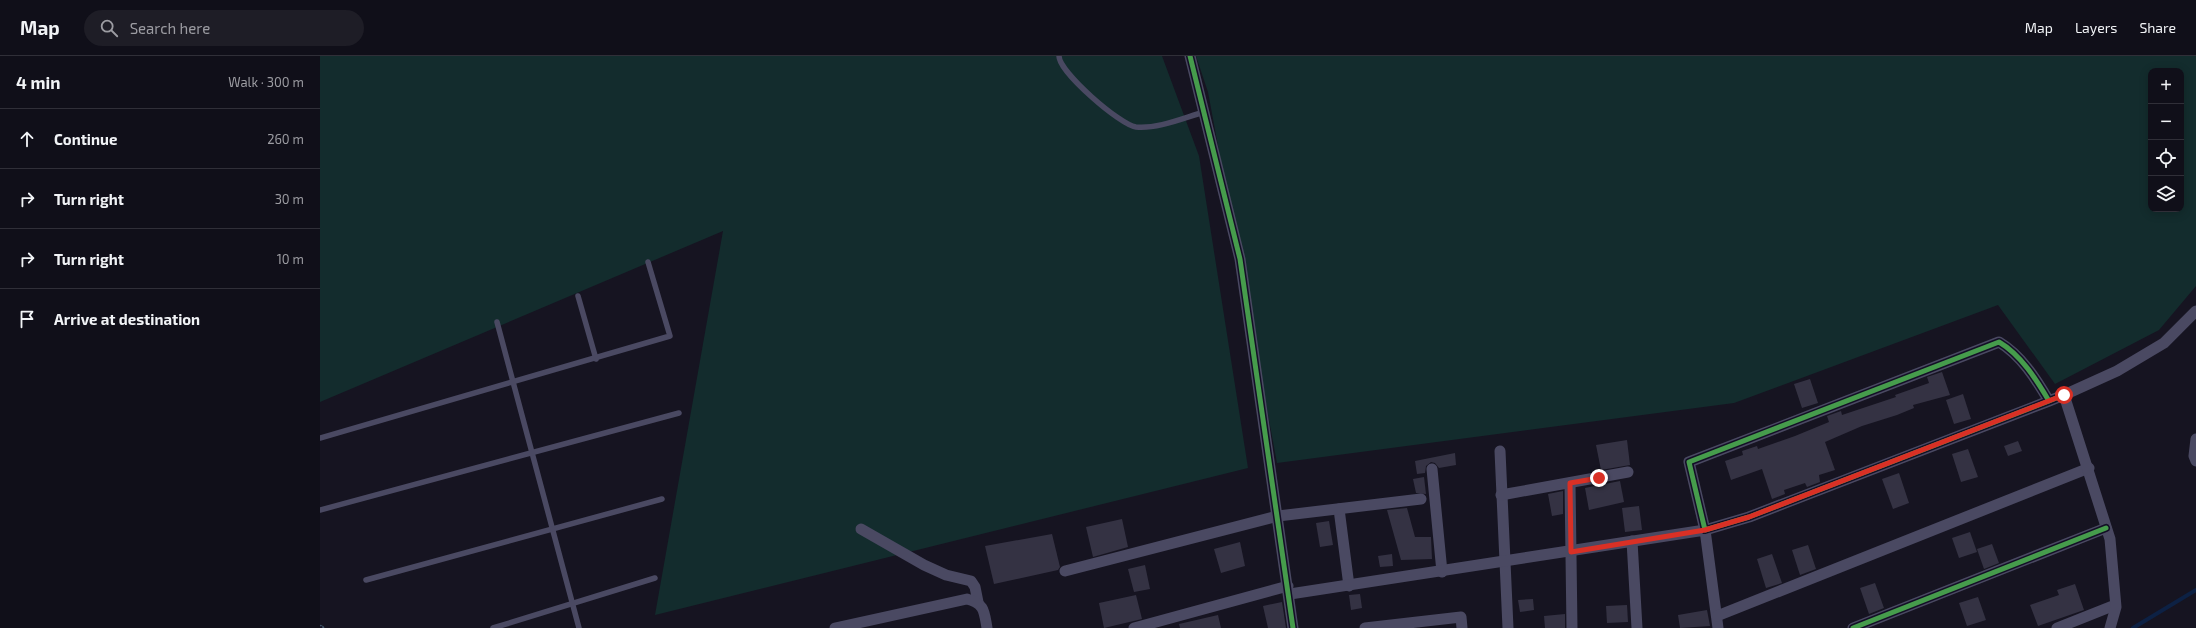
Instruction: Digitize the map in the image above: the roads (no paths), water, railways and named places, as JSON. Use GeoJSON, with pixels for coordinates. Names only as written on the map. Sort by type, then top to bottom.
{"type":"FeatureCollection","features":[{"type":"Feature","properties":{"kind":"street"},"geometry":{"type":"LineString","coordinates":[[1190,56],[1240,258],[1289,590],[1293,628]]}},
{"type":"Feature","properties":{"kind":"street"},"geometry":{"type":"LineString","coordinates":[[1134,628],[1289,590],[1348,586],[1571,552],[1705,530],[1749,517],[2064,395],[2117,371],[2164,342],[2196,311]]}},
{"type":"Feature","properties":{"kind":"street"},"geometry":{"type":"LineString","coordinates":[[1718,628],[1705,530],[1689,462],[1999,342],[2008,347],[2034,377],[2050,400]]}},
{"type":"Feature","properties":{"kind":"street"},"geometry":{"type":"LineString","coordinates":[[2064,395],[2089,468],[2110,539],[2115,605],[2110,628]]}},
{"type":"Feature","properties":{"kind":"street"},"geometry":{"type":"LineString","coordinates":[[2196,439],[2194,456],[2196,461]]}},
{"type":"Feature","properties":{"kind":"street"},"geometry":{"type":"LineString","coordinates":[[1500,451],[1508,628]]}},
{"type":"Feature","properties":{"kind":"street"},"geometry":{"type":"LineString","coordinates":[[1717,616],[2089,468]]}},
{"type":"Feature","properties":{"kind":"street"},"geometry":{"type":"LineString","coordinates":[[1432,469],[1442,572]]}},
{"type":"Feature","properties":{"kind":"street"},"geometry":{"type":"LineString","coordinates":[[1501,495],[1628,472]]}},
{"type":"Feature","properties":{"kind":"street"},"geometry":{"type":"LineString","coordinates":[[1570,483],[1572,628]]}},
{"type":"Feature","properties":{"kind":"street"},"geometry":{"type":"LineString","coordinates":[[1066,571],[1278,516],[1421,498]]}},
{"type":"Feature","properties":{"kind":"street"},"geometry":{"type":"LineString","coordinates":[[1339,509],[1348,586]]}},
{"type":"Feature","properties":{"kind":"street"},"geometry":{"type":"LineString","coordinates":[[1853,628],[2106,528]]}},
{"type":"Feature","properties":{"kind":"street"},"geometry":{"type":"LineString","coordinates":[[861,529],[924,565],[946,575],[971,581],[975,587],[978,602],[984,610],[987,628]]}},
{"type":"Feature","properties":{"kind":"street"},"geometry":{"type":"LineString","coordinates":[[1632,541],[1637,628]]}},
{"type":"Feature","properties":{"kind":"street"},"geometry":{"type":"LineString","coordinates":[[835,628],[967,599],[978,602]]}},
{"type":"Feature","properties":{"kind":"street"},"geometry":{"type":"LineString","coordinates":[[2057,628],[2115,605]]}},
{"type":"Feature","properties":{"kind":"street"},"geometry":{"type":"LineString","coordinates":[[1365,628],[1461,617],[1462,628]]}},
{"type":"Feature","properties":{"kind":"lane"},"geometry":{"type":"LineString","coordinates":[[1060,56],[1059,60],[1066,72],[1122,121],[1134,126],[1147,127],[1205,112]]}},
{"type":"Feature","properties":{"kind":"lane"},"geometry":{"type":"LineString","coordinates":[[320,438],[514,381],[596,359],[670,336],[648,262]]}},
{"type":"Feature","properties":{"kind":"lane"},"geometry":{"type":"LineString","coordinates":[[578,296],[596,359]]}},
{"type":"Feature","properties":{"kind":"lane"},"geometry":{"type":"LineString","coordinates":[[497,322],[514,381],[571,604],[579,628]]}},
{"type":"Feature","properties":{"kind":"lane"},"geometry":{"type":"LineString","coordinates":[[320,510],[679,413]]}},
{"type":"Feature","properties":{"kind":"lane"},"geometry":{"type":"LineString","coordinates":[[366,580],[662,499]]}},
{"type":"Feature","properties":{"kind":"lane"},"geometry":{"type":"LineString","coordinates":[[493,628],[655,578]]}},
{"type":"Feature","properties":{"kind":"waterway"},"geometry":{"type":"LineString","coordinates":[[2133,628],[2196,590]]}}]}
